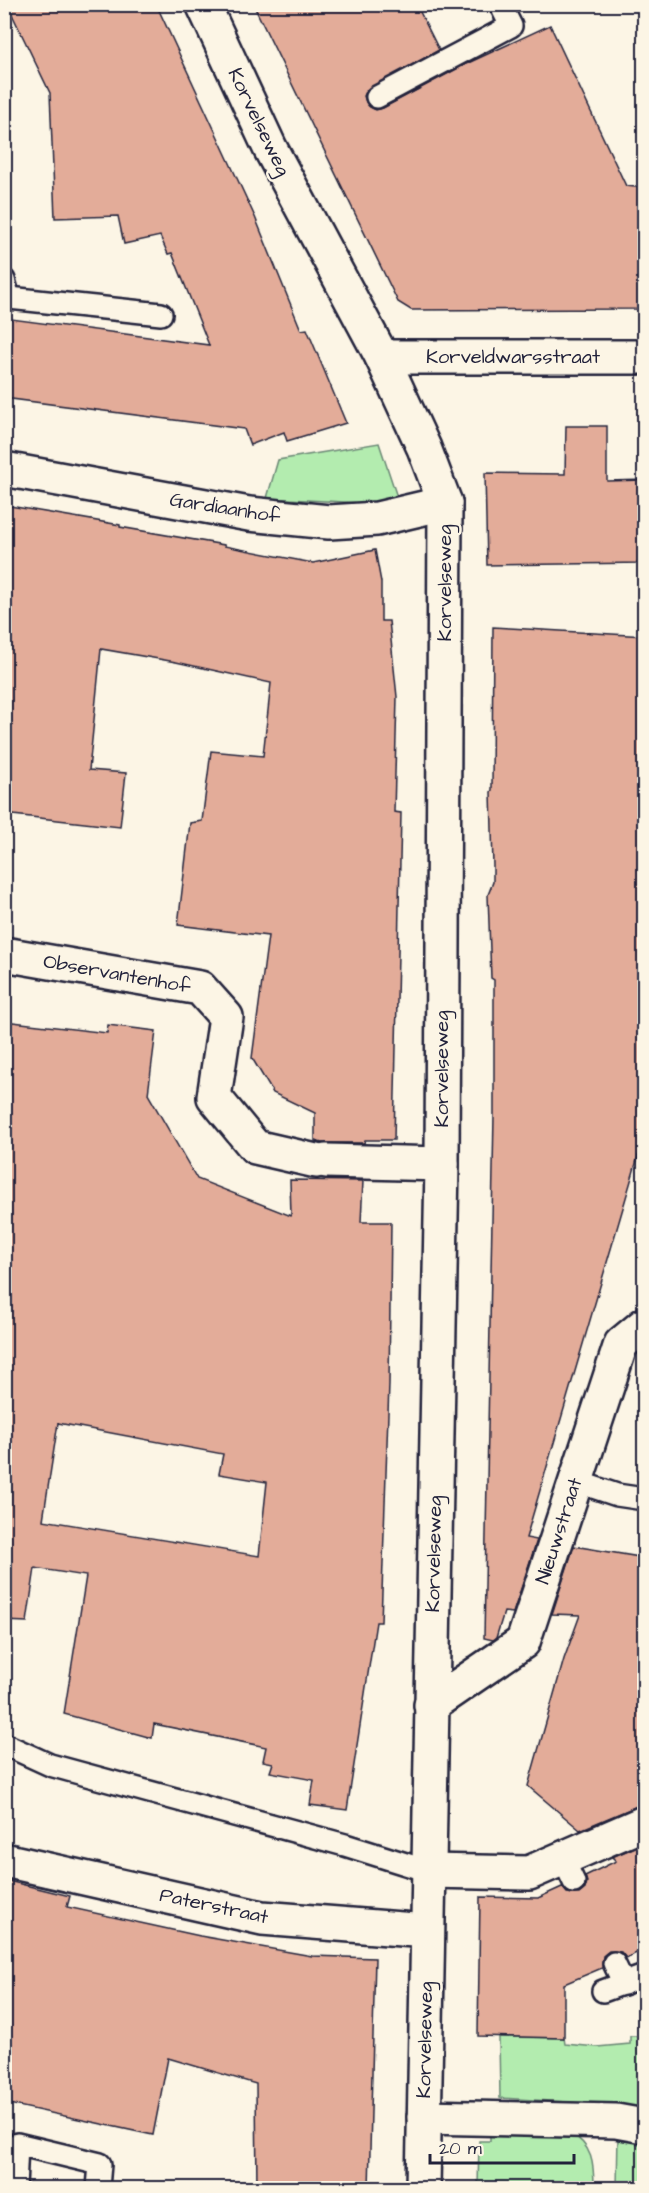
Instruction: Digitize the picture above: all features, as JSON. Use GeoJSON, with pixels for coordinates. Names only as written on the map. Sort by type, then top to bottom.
{"type":"FeatureCollection","features":[{"type":"Feature","properties":{"kind":"street","name":"Korvelseweg"},"geometry":{"type":"LineString","coordinates":[[203,4],[270,148],[382,357],[424,448],[445,503],[442,1164],[423,2188]]}},
{"type":"Feature","properties":{"kind":"street","name":"Korveldwarsstraat"},"geometry":{"type":"LineString","coordinates":[[382,357],[645,357]]}},
{"type":"Feature","properties":{"kind":"street","name":"Gardiaanhof"},"geometry":{"type":"LineString","coordinates":[[4,469],[249,514],[329,522],[377,519],[445,503]]}},
{"type":"Feature","properties":{"kind":"street","name":"Observantenhof"},"geometry":{"type":"LineString","coordinates":[[4,954],[200,988],[226,1017],[214,1097],[255,1147],[321,1161],[442,1164]]}},
{"type":"Feature","properties":{"kind":"street","name":"Nieuwstraat"},"geometry":{"type":"LineString","coordinates":[[431,1705],[523,1642],[621,1344],[645,1325]]}},
{"type":"Feature","properties":{"kind":"street"},"geometry":{"type":"LineString","coordinates":[[428,1871],[568,1870],[645,1823]]}},
{"type":"Feature","properties":{"kind":"street","name":"Paterstraat"},"geometry":{"type":"LineString","coordinates":[[4,1860],[262,1918],[427,1931]]}},
{"type":"Feature","properties":{"kind":"street"},"geometry":{"type":"LineString","coordinates":[[424,2116],[616,2121],[645,2126]]}},
{"type":"Feature","properties":{"kind":"lane"},"geometry":{"type":"LineString","coordinates":[[377,97],[510,26],[500,4]]}},
{"type":"Feature","properties":{"kind":"lane"},"geometry":{"type":"LineString","coordinates":[[4,280],[9,298],[161,314]]}},
{"type":"Feature","properties":{"kind":"lane"},"geometry":{"type":"LineString","coordinates":[[575,1481],[617,1495],[645,1500]]}},
{"type":"Feature","properties":{"kind":"lane"},"geometry":{"type":"LineString","coordinates":[[4,1744],[50,1765],[345,1845],[428,1871]]}},
{"type":"Feature","properties":{"kind":"lane"},"geometry":{"type":"LineString","coordinates":[[614,1963],[624,1984]]}},
{"type":"Feature","properties":{"kind":"lane"},"geometry":{"type":"LineString","coordinates":[[603,1992],[645,1976]]}},
{"type":"Feature","properties":{"kind":"lane"},"geometry":{"type":"LineString","coordinates":[[15,2188],[17,2144],[100,2164],[98,2188]]}},
{"type":"Feature","properties":{"kind":"green space"},"geometry":{"type":"Polygon","coordinates":[[[379,443],[398,500],[384,504],[267,498],[278,460],[379,443]]]}},
{"type":"Feature","properties":{"kind":"green space"},"geometry":{"type":"Polygon","coordinates":[[[630,2036],[644,2036],[644,2110],[616,2105],[500,2098],[499,2037],[564,2038],[565,2044],[597,2047],[630,2044],[630,2036]]]}},
{"type":"Feature","properties":{"kind":"green space"},"geometry":{"type":"Polygon","coordinates":[[[490,2129],[569,2133],[583,2143],[587,2149],[592,2163],[594,2188],[478,2188],[479,2141],[490,2141],[490,2129]]]}},
{"type":"Feature","properties":{"kind":"green space"},"geometry":{"type":"Polygon","coordinates":[[[618,2135],[644,2141],[644,2188],[617,2188],[618,2135]]]}},
{"type":"Feature","properties":{"kind":"building"},"geometry":{"type":"Polygon","coordinates":[[[7,4],[156,4],[255,217],[301,330],[307,329],[346,423],[287,441],[284,432],[250,445],[244,429],[4,398],[4,318],[209,345],[172,253],[168,254],[160,236],[124,244],[118,216],[55,218],[50,93],[7,4]]]}},
{"type":"Feature","properties":{"kind":"building"},"geometry":{"type":"Polygon","coordinates":[[[253,4],[416,4],[439,50],[367,90],[364,96],[366,102],[376,110],[466,64],[550,25],[626,186],[645,188],[645,309],[411,310],[398,302],[253,4]]]}},
{"type":"Feature","properties":{"kind":"building"},"geometry":{"type":"Polygon","coordinates":[[[566,426],[607,426],[607,481],[645,480],[645,563],[487,565],[485,473],[565,474],[566,426]]]}},
{"type":"Feature","properties":{"kind":"building"},"geometry":{"type":"Polygon","coordinates":[[[4,505],[313,563],[375,550],[381,582],[381,621],[389,621],[397,697],[394,812],[401,813],[394,1140],[365,1140],[364,1143],[315,1141],[315,1113],[273,1093],[252,1058],[268,936],[178,925],[190,823],[202,821],[211,751],[263,756],[271,683],[176,662],[101,649],[89,770],[126,773],[120,827],[4,814],[4,505]]]}},
{"type":"Feature","properties":{"kind":"building"},"geometry":{"type":"Polygon","coordinates":[[[493,627],[645,636],[645,1133],[526,1538],[537,1540],[513,1613],[504,1612],[496,1638],[493,1640],[484,1638],[494,1116],[494,980],[491,978],[488,895],[493,882],[491,792],[493,627]]]}},
{"type":"Feature","properties":{"kind":"building"},"geometry":{"type":"Polygon","coordinates":[[[4,1021],[107,1033],[108,1025],[156,1031],[148,1094],[197,1179],[291,1216],[290,1180],[363,1181],[361,1222],[391,1222],[389,1384],[381,1622],[376,1622],[347,1810],[310,1805],[314,1780],[270,1772],[273,1763],[263,1761],[266,1747],[154,1724],[152,1738],[64,1714],[86,1576],[35,1568],[27,1622],[4,1621],[4,1021]],[[58,1423],[43,1520],[259,1556],[267,1482],[219,1474],[223,1454],[58,1423]]]}},
{"type":"Feature","properties":{"kind":"building"},"geometry":{"type":"Polygon","coordinates":[[[574,1546],[645,1558],[645,1805],[637,1806],[580,1830],[528,1786],[564,1659],[580,1615],[552,1614],[574,1546]]]}},
{"type":"Feature","properties":{"kind":"building"},"geometry":{"type":"Polygon","coordinates":[[[645,1843],[645,1949],[626,1958],[621,1952],[609,1951],[603,1956],[602,1968],[564,1984],[564,2038],[478,2036],[480,1897],[538,1898],[562,1887],[567,1893],[579,1894],[585,1889],[587,1882],[585,1876],[616,1861],[612,1857],[645,1843]]]}},
{"type":"Feature","properties":{"kind":"building"},"geometry":{"type":"Polygon","coordinates":[[[4,1880],[70,1896],[67,1907],[200,1936],[312,1956],[375,1958],[369,2188],[257,2188],[256,2084],[168,2058],[153,2135],[4,2103],[4,1880]]]}}]}
